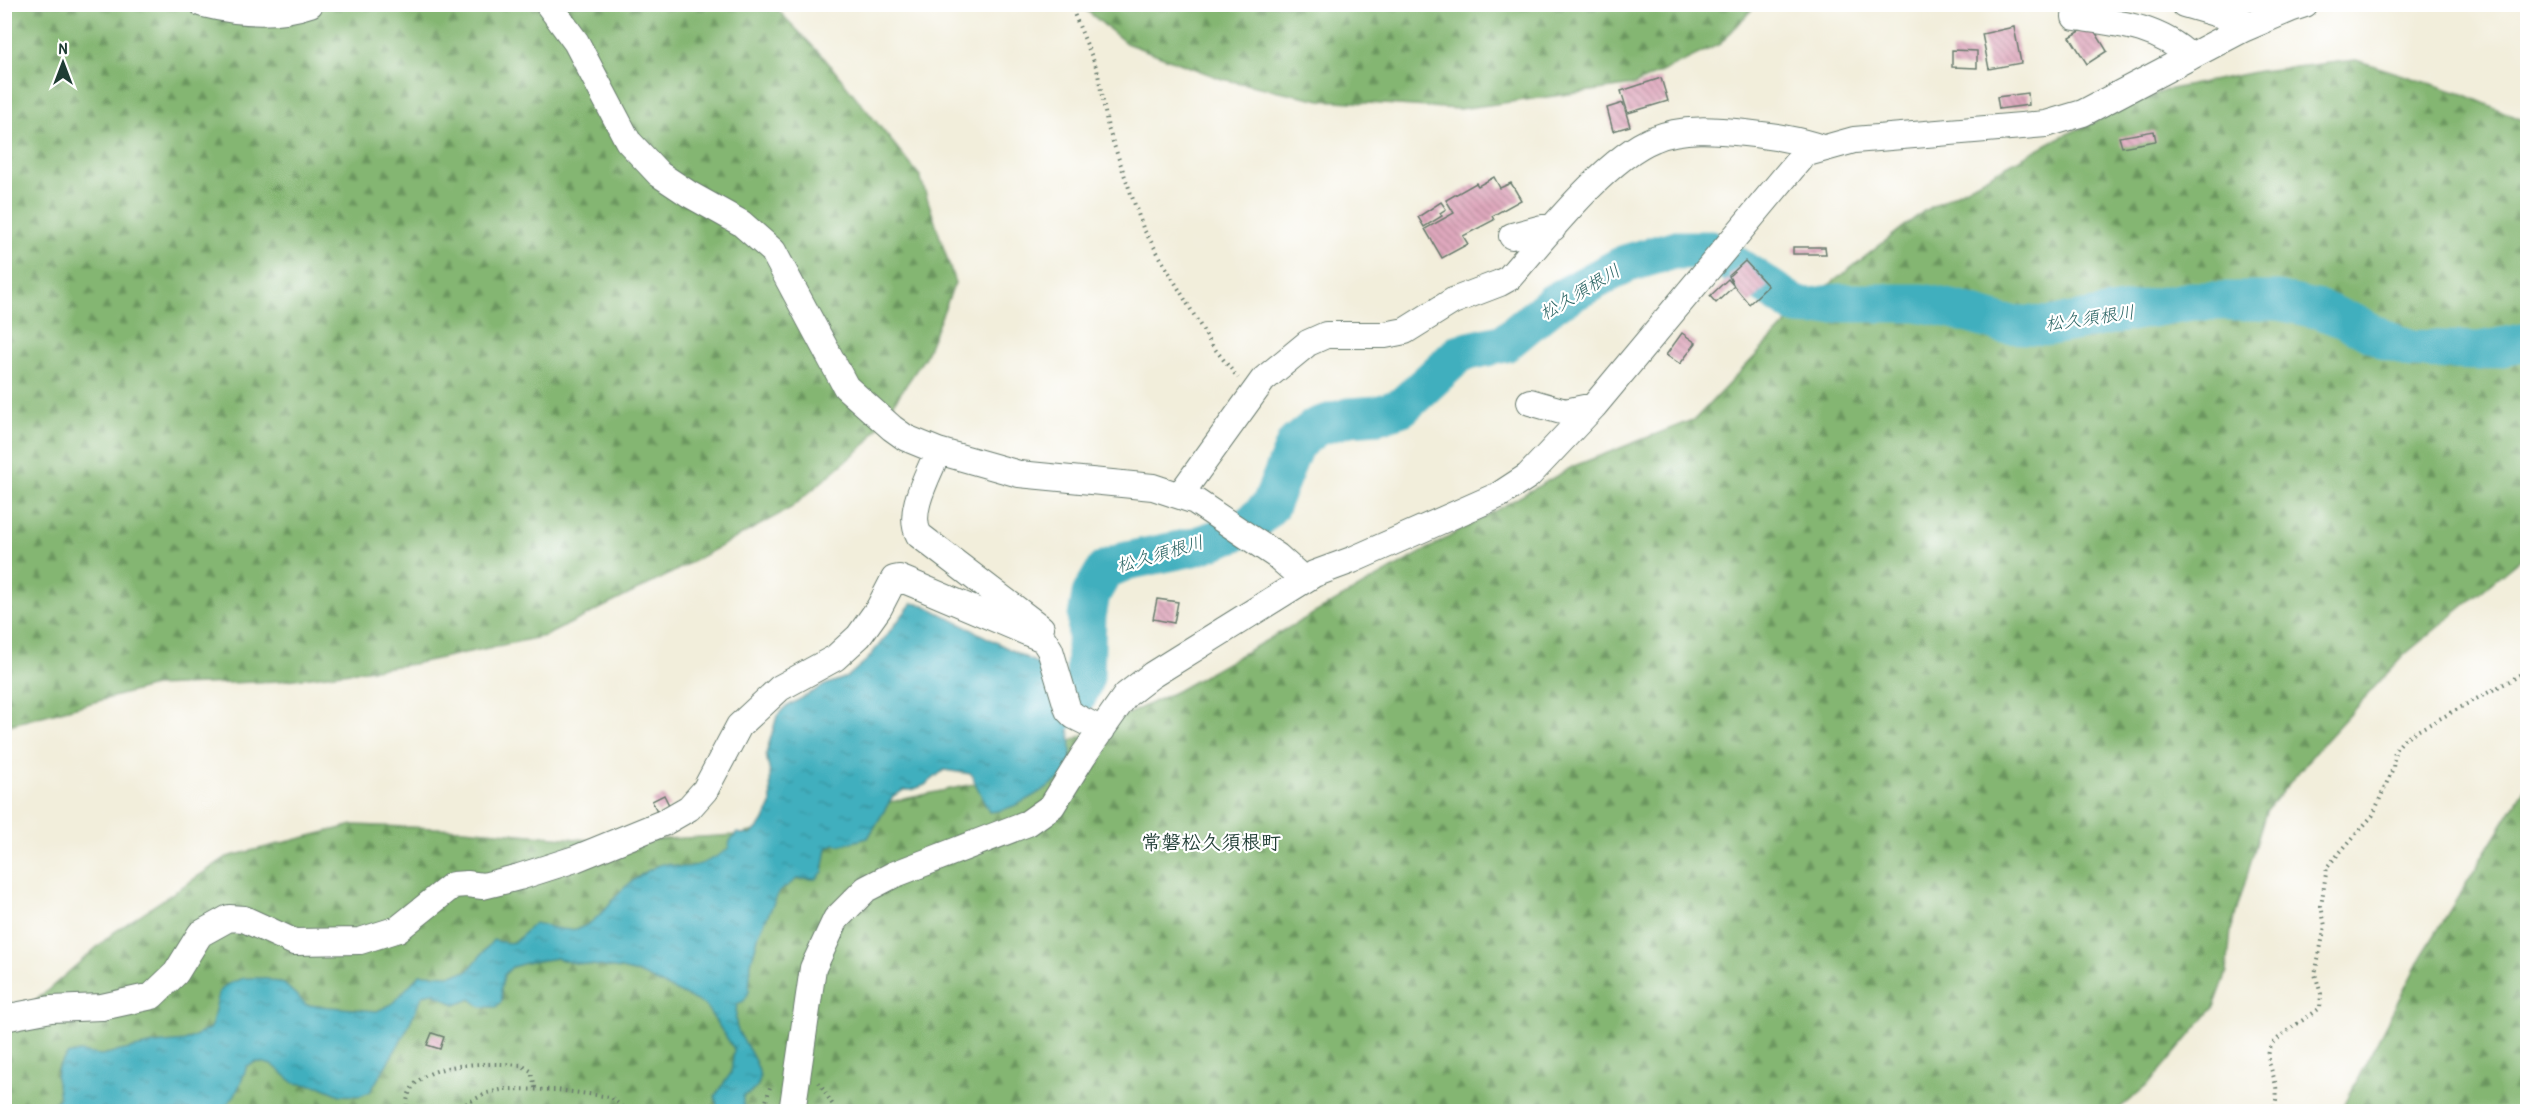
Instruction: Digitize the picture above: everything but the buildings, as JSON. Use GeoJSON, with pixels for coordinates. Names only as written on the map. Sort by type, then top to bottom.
{"type":"FeatureCollection","features":[{"type":"Feature","properties":{"kind":"street"},"geometry":{"type":"LineString","coordinates":[[203,4],[240,12],[261,13],[297,9],[310,4]]}},
{"type":"Feature","properties":{"kind":"street"},"geometry":{"type":"LineString","coordinates":[[548,4],[576,42],[628,141],[659,174],[741,223],[773,251],[846,387],[866,407],[906,438],[938,451],[1019,474],[1153,487],[1180,495],[1220,516],[1277,556],[1304,580]]}},
{"type":"Feature","properties":{"kind":"street"},"geometry":{"type":"LineString","coordinates":[[2184,4],[2253,24]]}},
{"type":"Feature","properties":{"kind":"street"},"geometry":{"type":"LineString","coordinates":[[792,1112],[813,968],[836,919],[866,889],[893,875],[1018,827],[1044,813],[1056,801],[1102,730],[1132,689],[1304,580],[1499,495],[1528,476],[1594,406],[1804,154],[1854,140],[2046,124],[2083,113],[2253,24],[2305,4]]}},
{"type":"Feature","properties":{"kind":"street"},"geometry":{"type":"LineString","coordinates":[[2075,17],[2114,23],[2161,35],[2176,43],[2190,57]]}},
{"type":"Feature","properties":{"kind":"street"},"geometry":{"type":"LineString","coordinates":[[1180,495],[1263,380],[1308,343],[1326,335],[1396,334],[1405,331],[1453,301],[1509,278],[1613,166],[1639,146],[1655,138],[1710,130],[1781,137],[1822,148]]}},
{"type":"Feature","properties":{"kind":"street"},"geometry":{"type":"LineString","coordinates":[[1512,236],[1542,228],[1553,228]]}},
{"type":"Feature","properties":{"kind":"street"},"geometry":{"type":"LineString","coordinates":[[1530,402],[1565,412],[1594,406]]}},
{"type":"Feature","properties":{"kind":"street"},"geometry":{"type":"LineString","coordinates":[[938,451],[918,501],[915,525],[919,535],[1047,632],[1048,643],[1068,710],[1074,716],[1102,730]]}},
{"type":"Feature","properties":{"kind":"street"},"geometry":{"type":"LineString","coordinates":[[4,1018],[51,1009],[102,1007],[152,996],[176,973],[200,934],[230,918],[244,919],[294,942],[360,941],[398,929],[453,885],[483,886],[519,877],[575,859],[663,823],[689,808],[705,790],[740,726],[780,688],[835,658],[859,636],[879,608],[894,579],[899,578],[916,585],[1048,643]]}},
{"type":"Feature","properties":{"kind":"path"},"geometry":{"type":"LineString","coordinates":[[1070,4],[1097,69],[1108,128],[1143,228],[1211,344],[1251,395]]}},
{"type":"Feature","properties":{"kind":"path"},"geometry":{"type":"LineString","coordinates":[[2272,1112],[2278,1096],[2268,1059],[2271,1047],[2283,1034],[2320,1008],[2321,994],[2315,974],[2325,926],[2321,906],[2327,867],[2373,815],[2393,768],[2395,750],[2406,737],[2516,678],[2528,669]]}},
{"type":"Feature","properties":{"kind":"path"},"geometry":{"type":"LineString","coordinates":[[406,1112],[409,1092],[420,1079],[432,1071],[452,1066],[521,1065],[531,1071],[536,1091]]}},
{"type":"Feature","properties":{"kind":"path"},"geometry":{"type":"LineString","coordinates":[[450,1112],[492,1091],[557,1090],[611,1097],[627,1112]]}},
{"type":"Feature","properties":{"kind":"green space"},"geometry":{"type":"Polygon","coordinates":[[[5,5],[773,5],[825,59],[920,176],[955,283],[925,357],[867,443],[791,508],[664,577],[545,636],[413,664],[279,681],[154,686],[5,726],[5,5]]]}},
{"type":"Feature","properties":{"kind":"green space"},"geometry":{"type":"Polygon","coordinates":[[[1080,5],[1756,5],[1720,44],[1634,85],[1459,109],[1321,100],[1222,79],[1126,43],[1080,5]]]}},
{"type":"Feature","properties":{"kind":"green space"},"geometry":{"type":"Polygon","coordinates":[[[2356,60],[2463,94],[2527,122],[2527,554],[2404,655],[2322,744],[2266,811],[2231,930],[2227,972],[2214,1007],[2149,1084],[2116,1111],[5,1112],[4,1030],[7,1026],[113,933],[227,857],[353,825],[463,829],[612,842],[737,835],[983,782],[1177,691],[1574,466],[1695,419],[1807,302],[1924,211],[2058,138],[2166,90],[2260,71],[2356,60]]]}},
{"type":"Feature","properties":{"kind":"green space"},"geometry":{"type":"Polygon","coordinates":[[[2527,785],[2527,1111],[2341,1111],[2421,957],[2527,785]]]}},
{"type":"Feature","properties":{"kind":"water"},"geometry":{"type":"Polygon","coordinates":[[[912,603],[924,605],[1052,671],[1070,734],[1069,773],[1009,808],[989,812],[971,774],[944,770],[925,785],[912,790],[904,790],[893,796],[868,838],[840,845],[834,844],[827,848],[823,872],[816,879],[797,879],[779,892],[759,934],[751,963],[749,992],[744,1001],[737,1004],[737,1028],[757,1065],[759,1074],[759,1083],[754,1090],[743,1096],[743,1105],[749,1111],[718,1111],[715,1096],[731,1073],[734,1049],[705,1005],[641,974],[557,958],[512,967],[504,975],[501,989],[502,1001],[496,1007],[481,1007],[471,999],[456,1005],[433,993],[423,995],[402,1039],[370,1092],[360,1096],[340,1095],[319,1086],[294,1083],[274,1066],[256,1062],[247,1066],[240,1086],[225,1107],[219,1111],[32,1112],[53,1104],[59,1099],[56,1077],[58,1067],[67,1055],[79,1052],[101,1055],[154,1044],[185,1041],[209,1029],[219,992],[226,985],[243,978],[264,978],[284,984],[307,1005],[377,1011],[392,1004],[420,974],[450,975],[468,971],[493,940],[514,942],[535,923],[563,929],[580,928],[598,916],[628,885],[655,867],[665,864],[681,867],[694,866],[717,856],[728,849],[736,833],[751,835],[763,822],[771,805],[770,774],[766,754],[777,716],[784,708],[825,685],[847,677],[868,659],[912,603]]]}},
{"type":"Feature","properties":{"kind":"waterway","name":"松久須根川"},"geometry":{"type":"LineString","coordinates":[[1033,728],[1061,711],[1078,695],[1085,677],[1087,617],[1091,594],[1105,570],[1126,561],[1194,547],[1247,528],[1270,506],[1295,444],[1316,427],[1349,417],[1378,415],[1402,407],[1460,353],[1505,343],[1553,303],[1625,264],[1673,250],[1712,250],[1797,306],[1813,307],[1838,303],[1923,303],[2003,324],[2050,326],[2191,301],[2278,301],[2321,310],[2360,326],[2385,340],[2412,349],[2480,351],[2528,342]]}},
{"type":"Feature","properties":{"kind":"district","name":"常磐松久須根町"},"geometry":{"type":"Point","coordinates":[1211,842]}}]}
